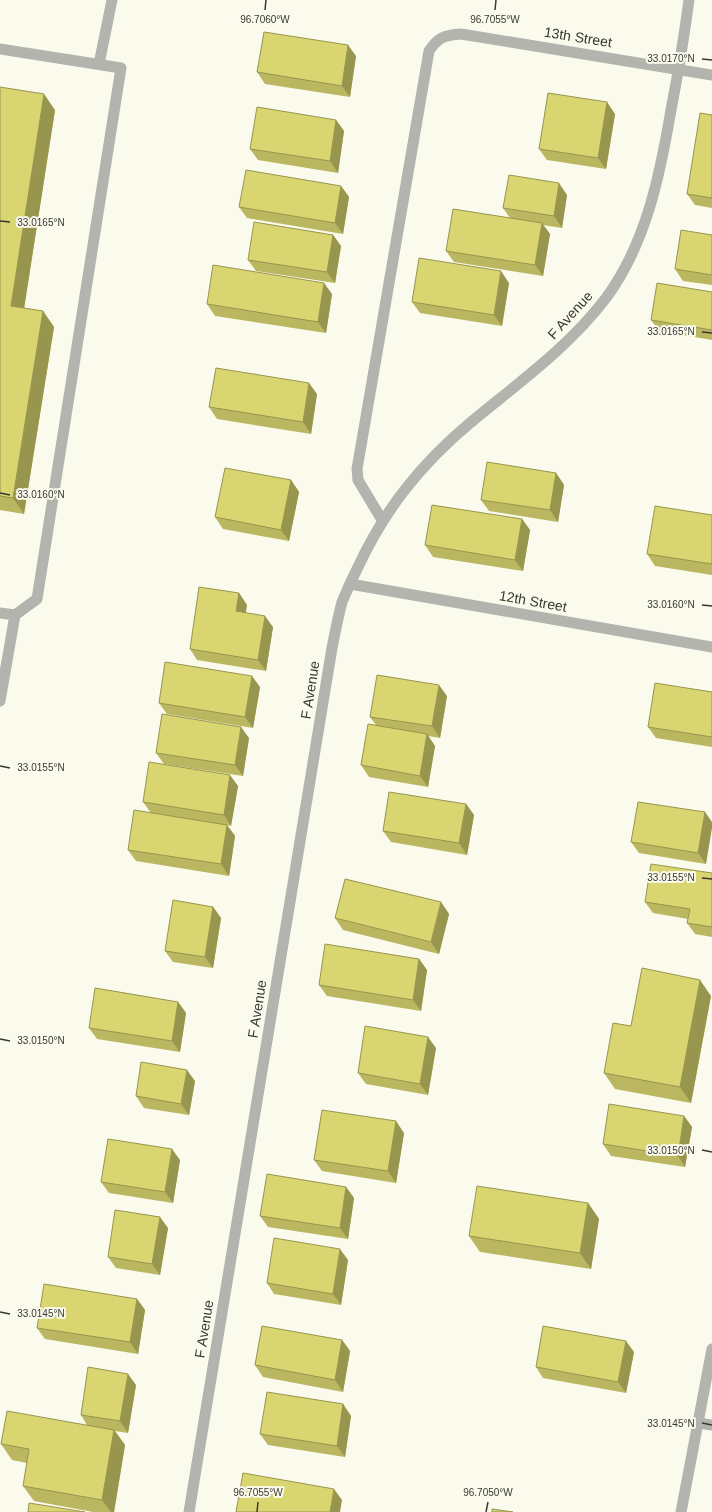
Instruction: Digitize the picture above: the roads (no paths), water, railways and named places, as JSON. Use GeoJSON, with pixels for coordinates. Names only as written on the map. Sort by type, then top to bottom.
{"type":"FeatureCollection","features":[{"type":"Feature","properties":{"kind":"street"},"geometry":{"type":"LineString","coordinates":[[99,64],[112,0]]}},
{"type":"Feature","properties":{"kind":"street","name":"F Avenue"},"geometry":{"type":"LineString","coordinates":[[188,1512],[332,648],[342,603],[363,555],[382,520],[410,482],[444,445],[555,353],[590,317],[607,296],[632,254],[649,209],[666,144],[689,0]]}},
{"type":"Feature","properties":{"kind":"street","name":"13th Street"},"geometry":{"type":"LineString","coordinates":[[382,520],[358,480],[358,469],[429,51],[439,38],[461,34],[712,75]]}},
{"type":"Feature","properties":{"kind":"street"},"geometry":{"type":"LineString","coordinates":[[0,49],[121,68],[37,599],[15,615],[0,613]]}},
{"type":"Feature","properties":{"kind":"street","name":"12th Street"},"geometry":{"type":"LineString","coordinates":[[350,584],[712,647]]}},
{"type":"Feature","properties":{"kind":"street"},"geometry":{"type":"LineString","coordinates":[[0,701],[15,615]]}},
{"type":"Feature","properties":{"kind":"street"},"geometry":{"type":"LineString","coordinates":[[682,1512],[712,1349]]}},
{"type":"Feature","properties":{"kind":"street"},"geometry":{"type":"LineString","coordinates":[[698,1423],[712,1425]]}}]}
